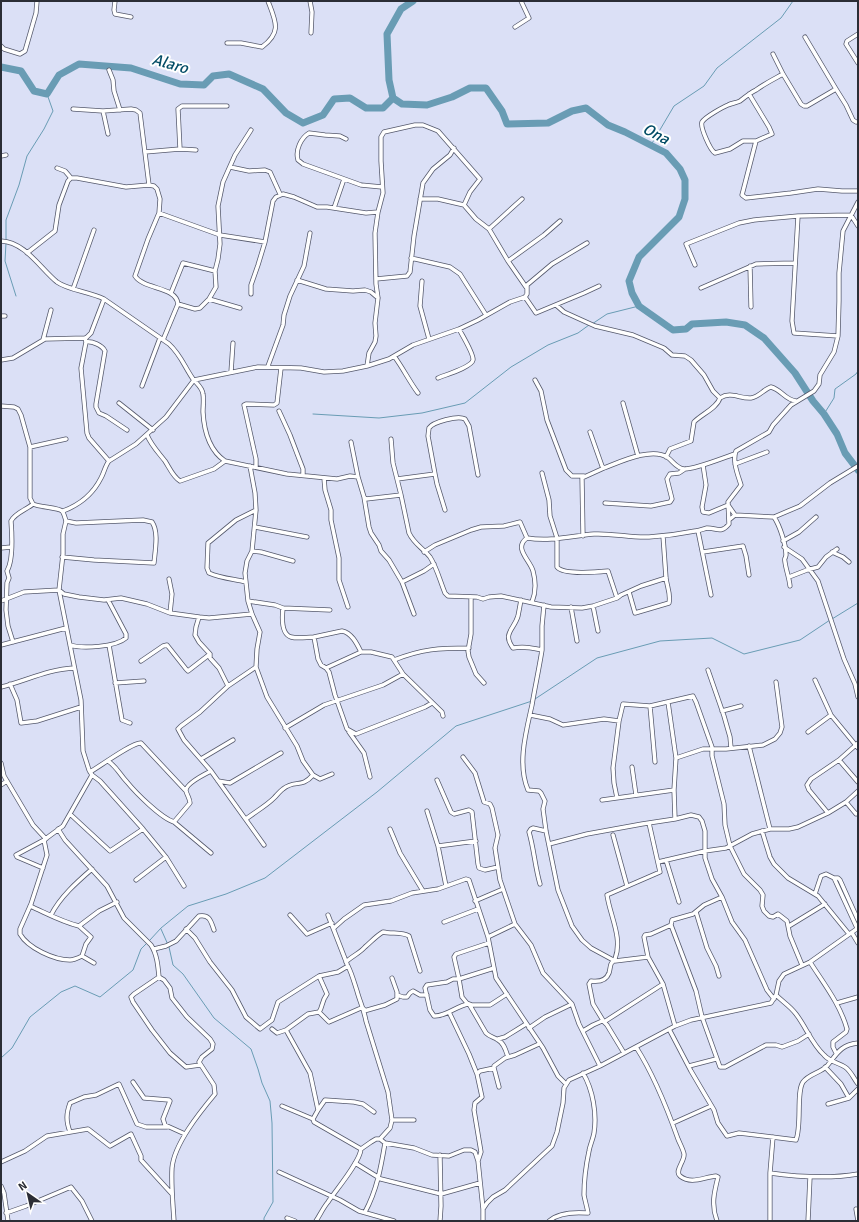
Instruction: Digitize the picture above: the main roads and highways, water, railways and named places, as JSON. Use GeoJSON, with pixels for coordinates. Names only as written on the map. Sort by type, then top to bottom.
{"type":"FeatureCollection","features":[{"type":"Feature","properties":{"kind":"waterway","name":"Ona"},"geometry":{"type":"LineString","coordinates":[[413,1],[401,9],[387,34],[389,80],[393,98],[402,104],[427,105],[452,97],[470,88],[486,88],[502,111],[507,124],[548,123],[572,111],[586,108],[608,125],[666,153],[680,169],[685,180],[685,199],[679,217],[639,257],[629,281],[632,293],[639,306],[673,330],[686,329],[692,324],[726,322],[745,325],[764,338],[795,373],[837,434],[845,453],[858,470]]}},
{"type":"Feature","properties":{"kind":"waterway"},"geometry":{"type":"LineString","coordinates":[[651,145],[674,106],[704,86],[717,68],[781,18],[793,1]]}},
{"type":"Feature","properties":{"kind":"waterway","name":"Alaro"},"geometry":{"type":"LineString","coordinates":[[1,67],[21,71],[34,91],[47,94],[59,75],[79,64],[131,68],[180,84],[204,85],[213,76],[229,74],[263,89],[286,113],[303,123],[323,115],[334,99],[350,98],[366,108],[383,108],[393,98]]}},
{"type":"Feature","properties":{"kind":"waterway"},"geometry":{"type":"LineString","coordinates":[[6,240],[6,220],[19,185],[27,156],[44,129],[53,111],[47,94]]}},
{"type":"Feature","properties":{"kind":"waterway"},"geometry":{"type":"LineString","coordinates":[[6,243],[5,261],[16,296]]}},
{"type":"Feature","properties":{"kind":"waterway"},"geometry":{"type":"LineString","coordinates":[[592,324],[607,314],[639,306]]}},
{"type":"Feature","properties":{"kind":"waterway"},"geometry":{"type":"LineString","coordinates":[[313,414],[379,418],[422,413],[465,403],[511,367],[548,345],[578,333],[589,325]]}},
{"type":"Feature","properties":{"kind":"waterway"},"geometry":{"type":"LineString","coordinates":[[824,414],[834,398],[835,389],[858,371]]}},
{"type":"Feature","properties":{"kind":"waterway"},"geometry":{"type":"LineString","coordinates":[[832,619],[858,603]]}},
{"type":"Feature","properties":{"kind":"waterway"},"geometry":{"type":"LineString","coordinates":[[535,699],[597,658],[660,641],[712,638],[744,654],[800,640],[830,620]]}},
{"type":"Feature","properties":{"kind":"waterway"},"geometry":{"type":"LineString","coordinates":[[150,940],[161,928],[188,906],[226,894],[265,878],[377,792],[456,726],[532,701]]}},
{"type":"Feature","properties":{"kind":"waterway"},"geometry":{"type":"LineString","coordinates":[[161,929],[169,947],[173,965],[183,974],[214,1018],[251,1049],[262,1083],[270,1101],[272,1123],[273,1202],[264,1218],[264,1221]]}},
{"type":"Feature","properties":{"kind":"waterway"},"geometry":{"type":"LineString","coordinates":[[1,1058],[12,1048],[30,1017],[61,992],[75,986],[100,997],[133,970],[141,949],[146,944]]}}]}
